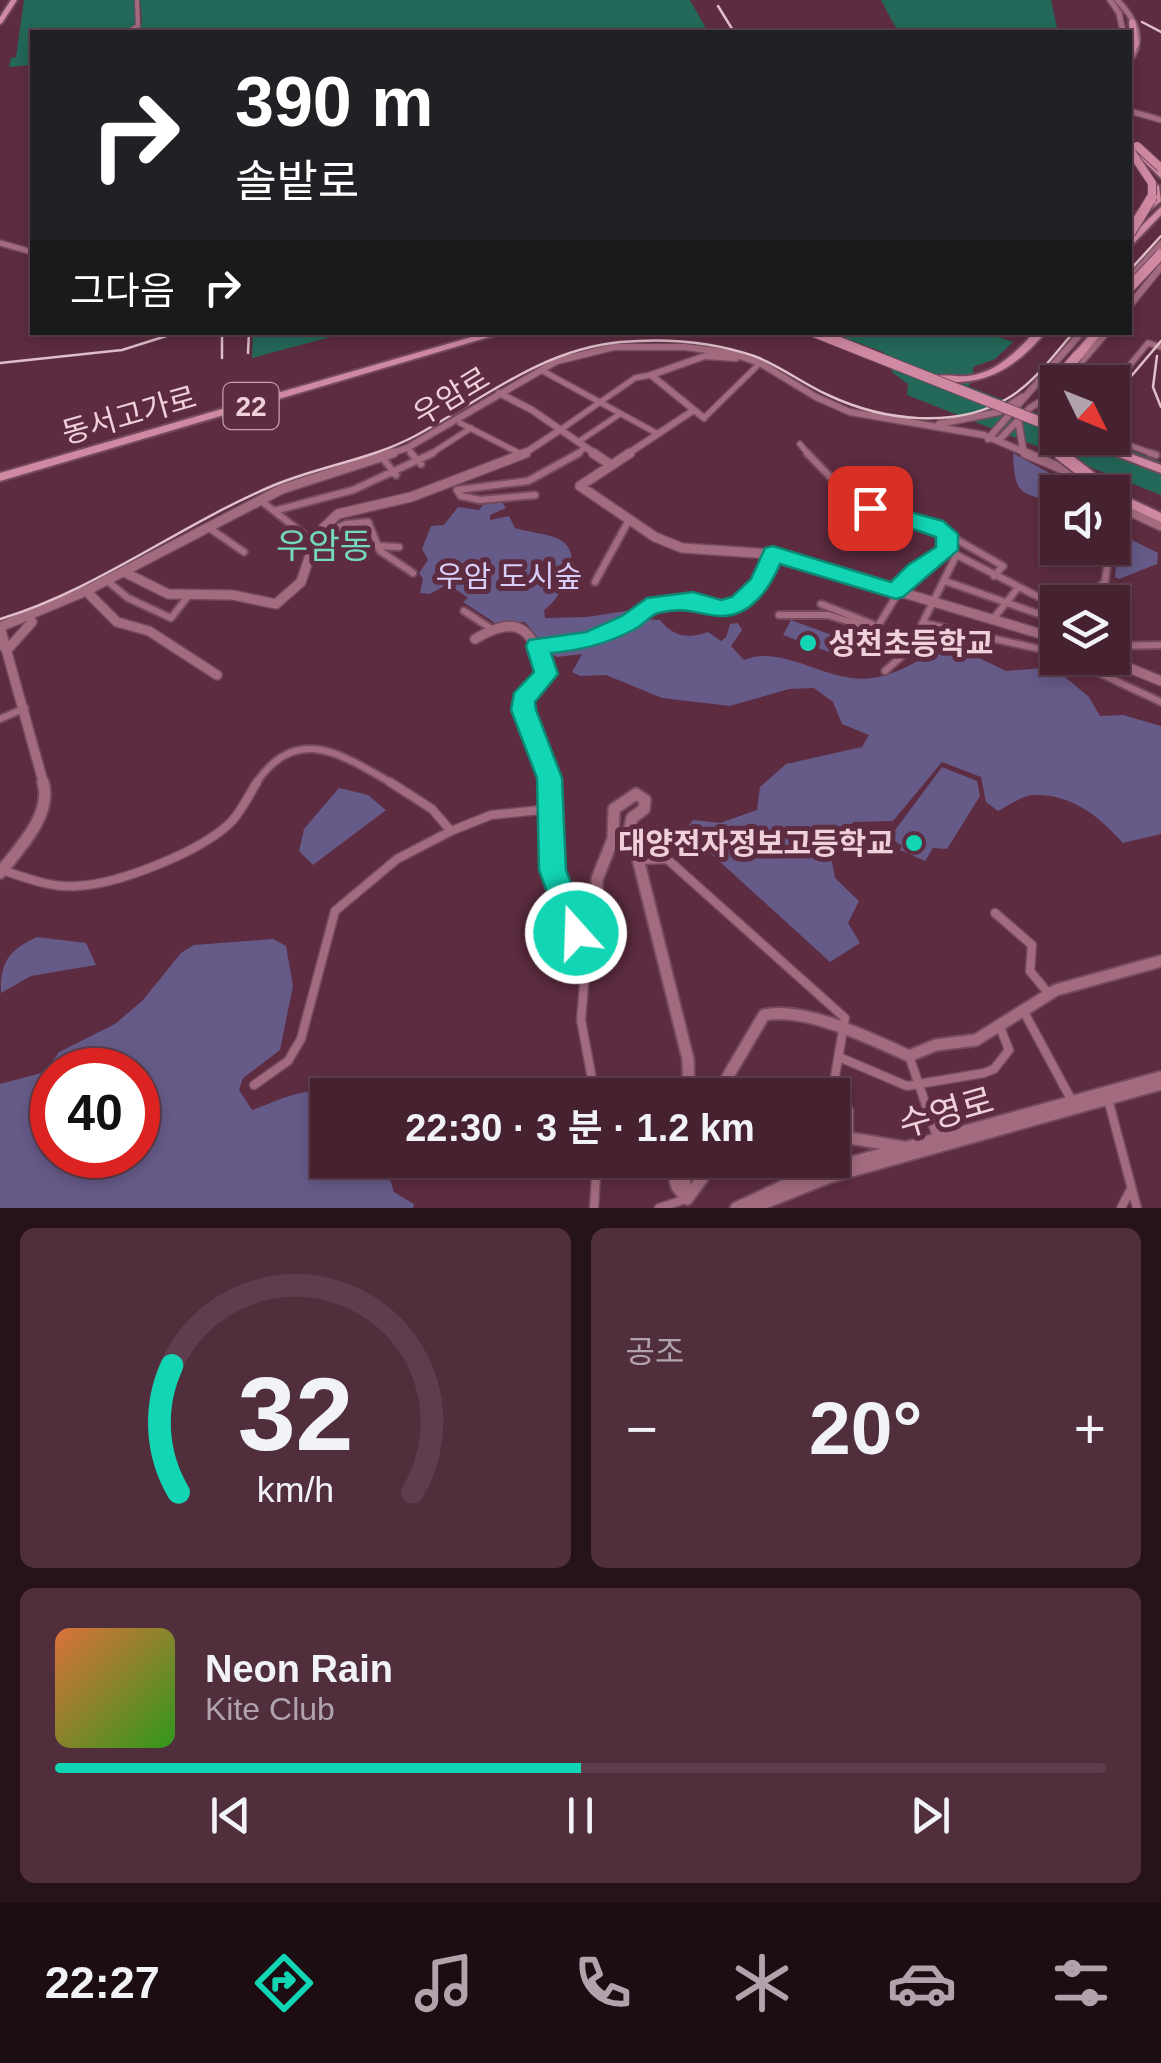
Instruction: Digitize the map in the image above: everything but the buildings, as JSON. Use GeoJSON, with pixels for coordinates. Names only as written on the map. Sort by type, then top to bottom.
{"type":"FeatureCollection","features":[{"type":"Feature","properties":{"kind":"highway"},"geometry":{"type":"LineString","coordinates":[[0,14],[11,0]]}},
{"type":"Feature","properties":{"kind":"highway"},"geometry":{"type":"LineString","coordinates":[[0,22],[11,0]]}},
{"type":"Feature","properties":{"kind":"highway"},"geometry":{"type":"LineString","coordinates":[[1132,21],[1136,39],[1132,48]]}},
{"type":"Feature","properties":{"kind":"highway"},"geometry":{"type":"LineString","coordinates":[[1132,145],[1160,178],[1158,200],[1132,223]]}},
{"type":"Feature","properties":{"kind":"highway"},"geometry":{"type":"LineString","coordinates":[[1132,146],[1158,192],[1154,207],[1132,234]]}},
{"type":"Feature","properties":{"kind":"highway"},"geometry":{"type":"LineString","coordinates":[[1132,235],[1161,207]]}},
{"type":"Feature","properties":{"kind":"highway"},"geometry":{"type":"LineString","coordinates":[[1132,289],[1160,255]]}},
{"type":"Feature","properties":{"kind":"highway","name":"동서고가로"},"geometry":{"type":"LineString","coordinates":[[0,475],[478,335]]}},
{"type":"Feature","properties":{"kind":"highway","name":"동서고가로"},"geometry":{"type":"LineString","coordinates":[[0,475],[490,335]]}},
{"type":"Feature","properties":{"kind":"highway"},"geometry":{"type":"LineString","coordinates":[[811,335],[894,368],[948,380],[972,380],[1001,371],[1034,335]]}},
{"type":"Feature","properties":{"kind":"highway"},"geometry":{"type":"LineString","coordinates":[[822,335],[1040,420]]}},
{"type":"Feature","properties":{"kind":"highway"},"geometry":{"type":"LineString","coordinates":[[833,335],[1040,420]]}},
{"type":"Feature","properties":{"kind":"highway"},"geometry":{"type":"LineString","coordinates":[[834,335],[928,372],[958,374],[1000,365],[1034,335]]}},
{"type":"Feature","properties":{"kind":"highway"},"geometry":{"type":"LineString","coordinates":[[1074,475],[1056,460],[1037,430],[1036,399],[1088,338]]}},
{"type":"Feature","properties":{"kind":"highway"},"geometry":{"type":"LineString","coordinates":[[1084,475],[1064,458],[1044,430],[1044,400],[1088,338]]}},
{"type":"Feature","properties":{"kind":"highway"},"geometry":{"type":"LineString","coordinates":[[1130,452],[1160,462]]}},
{"type":"Feature","properties":{"kind":"highway"},"geometry":{"type":"LineString","coordinates":[[1130,453],[1160,462]]}},
{"type":"Feature","properties":{"kind":"highway"},"geometry":{"type":"LineString","coordinates":[[1130,506],[1161,521]]}},
{"type":"Feature","properties":{"kind":"main road"},"geometry":{"type":"LineString","coordinates":[[1114,0],[1132,21]]}},
{"type":"Feature","properties":{"kind":"main road"},"geometry":{"type":"LineString","coordinates":[[1114,0],[1124,30]]}},
{"type":"Feature","properties":{"kind":"main road"},"geometry":{"type":"LineString","coordinates":[[1132,111],[1161,118]]}},
{"type":"Feature","properties":{"kind":"main road"},"geometry":{"type":"LineString","coordinates":[[1132,160],[1160,178]]}},
{"type":"Feature","properties":{"kind":"main road"},"geometry":{"type":"LineString","coordinates":[[1132,276],[1147,258],[1160,255]]}},
{"type":"Feature","properties":{"kind":"main road"},"geometry":{"type":"LineString","coordinates":[[1132,302],[1160,255]]}},
{"type":"Feature","properties":{"kind":"main road"},"geometry":{"type":"LineString","coordinates":[[996,437],[1045,373],[1088,338]]}},
{"type":"Feature","properties":{"kind":"main road"},"geometry":{"type":"LineString","coordinates":[[1073,365],[1088,338]]}},
{"type":"Feature","properties":{"kind":"main road","name":"우암로"},"geometry":{"type":"LineString","coordinates":[[0,630],[32,622],[90,595],[262,501],[407,448],[570,355],[614,347],[716,350],[760,363],[816,397],[850,412],[996,437],[1161,521]]}},
{"type":"Feature","properties":{"kind":"main road","name":"우암로"},"geometry":{"type":"LineString","coordinates":[[542,371],[573,358],[614,350],[676,349],[736,358],[837,411],[876,423],[996,437]]}},
{"type":"Feature","properties":{"kind":"main road"},"geometry":{"type":"LineString","coordinates":[[704,418],[651,375],[705,356],[736,358]]}},
{"type":"Feature","properties":{"kind":"main road"},"geometry":{"type":"LineString","coordinates":[[502,394],[611,465]]}},
{"type":"Feature","properties":{"kind":"main road","name":"우암로"},"geometry":{"type":"LineString","coordinates":[[0,630],[126,573],[262,501],[410,451],[502,394]]}},
{"type":"Feature","properties":{"kind":"main road"},"geometry":{"type":"LineString","coordinates":[[926,426],[976,419],[1040,398]]}},
{"type":"Feature","properties":{"kind":"main road"},"geometry":{"type":"LineString","coordinates":[[996,437],[1018,419],[1023,405]]}},
{"type":"Feature","properties":{"kind":"main road"},"geometry":{"type":"LineString","coordinates":[[694,410],[580,486],[629,520],[682,548],[773,554],[1040,634]]}},
{"type":"Feature","properties":{"kind":"main road"},"geometry":{"type":"LineString","coordinates":[[1018,419],[1024,448],[1068,475]]}},
{"type":"Feature","properties":{"kind":"main road"},"geometry":{"type":"LineString","coordinates":[[126,573],[168,594],[233,594],[276,604],[291,596],[304,581],[311,564],[311,540],[324,523],[340,513],[408,498],[522,455],[560,430]]}},
{"type":"Feature","properties":{"kind":"main road"},"geometry":{"type":"LineString","coordinates":[[537,646],[590,640],[630,622],[647,606],[693,600],[721,608],[740,602],[761,583],[773,554]]}},
{"type":"Feature","properties":{"kind":"main road"},"geometry":{"type":"LineString","coordinates":[[90,595],[116,622],[149,631],[166,645],[193,656],[216,675]]}},
{"type":"Feature","properties":{"kind":"main road"},"geometry":{"type":"LineString","coordinates":[[4,647],[32,622]]}},
{"type":"Feature","properties":{"kind":"main road"},"geometry":{"type":"LineString","coordinates":[[475,638],[490,628],[522,627],[537,646],[546,674],[522,700],[550,778],[553,870],[576,933]]}},
{"type":"Feature","properties":{"kind":"main road"},"geometry":{"type":"LineString","coordinates":[[0,630],[46,791],[38,821],[1,871]]}},
{"type":"Feature","properties":{"kind":"main road"},"geometry":{"type":"LineString","coordinates":[[1130,668],[1161,681]]}},
{"type":"Feature","properties":{"kind":"main road"},"geometry":{"type":"LineString","coordinates":[[726,1078],[764,1015],[780,1011],[909,1056],[936,1045],[976,1040],[1050,994],[1160,962]]}},
{"type":"Feature","properties":{"kind":"main road","name":"수영로"},"geometry":{"type":"LineString","coordinates":[[752,1208],[795,1188],[938,1138],[1161,1081]]}},
{"type":"Feature","properties":{"kind":"main road","name":"수영로"},"geometry":{"type":"LineString","coordinates":[[736,1208],[789,1182],[1108,1099],[1161,1081]]}},
{"type":"Feature","properties":{"kind":"main road"},"geometry":{"type":"LineString","coordinates":[[675,1178],[687,1199]]}},
{"type":"Feature","properties":{"kind":"main road"},"geometry":{"type":"LineString","coordinates":[[685,1178],[687,1199]]}},
{"type":"Feature","properties":{"kind":"main road"},"geometry":{"type":"LineString","coordinates":[[687,1199],[702,1178]]}},
{"type":"Feature","properties":{"kind":"street"},"geometry":{"type":"LineString","coordinates":[[130,30],[138,26],[137,0]]}},
{"type":"Feature","properties":{"kind":"street"},"geometry":{"type":"LineString","coordinates":[[0,243],[30,251]]}},
{"type":"Feature","properties":{"kind":"street"},"geometry":{"type":"LineString","coordinates":[[1130,365],[1148,343],[1161,347]]}},
{"type":"Feature","properties":{"kind":"street"},"geometry":{"type":"LineString","coordinates":[[704,418],[757,366]]}},
{"type":"Feature","properties":{"kind":"street"},"geometry":{"type":"LineString","coordinates":[[542,371],[658,434]]}},
{"type":"Feature","properties":{"kind":"street"},"geometry":{"type":"LineString","coordinates":[[560,430],[635,378],[651,375]]}},
{"type":"Feature","properties":{"kind":"street"},"geometry":{"type":"LineString","coordinates":[[535,495],[480,500],[461,496],[456,490],[462,486],[526,482],[536,473],[553,468],[620,414]]}},
{"type":"Feature","properties":{"kind":"street"},"geometry":{"type":"LineString","coordinates":[[460,423],[522,455]]}},
{"type":"Feature","properties":{"kind":"street"},"geometry":{"type":"LineString","coordinates":[[274,511],[346,495],[396,475],[421,464],[471,428]]}},
{"type":"Feature","properties":{"kind":"street"},"geometry":{"type":"LineString","coordinates":[[800,444],[834,486],[876,510],[936,526],[1003,566],[994,576]]}},
{"type":"Feature","properties":{"kind":"street"},"geometry":{"type":"LineString","coordinates":[[1130,448],[1160,462],[1161,448]]}},
{"type":"Feature","properties":{"kind":"street","name":"우암로"},"geometry":{"type":"LineString","coordinates":[[410,451],[421,464]]}},
{"type":"Feature","properties":{"kind":"street"},"geometry":{"type":"LineString","coordinates":[[384,461],[396,475]]}},
{"type":"Feature","properties":{"kind":"street"},"geometry":{"type":"LineString","coordinates":[[262,501],[311,540],[346,524],[368,522],[377,546],[412,573]]}},
{"type":"Feature","properties":{"kind":"street"},"geometry":{"type":"LineString","coordinates":[[594,582],[629,520]]}},
{"type":"Feature","properties":{"kind":"street"},"geometry":{"type":"LineString","coordinates":[[212,530],[244,552]]}},
{"type":"Feature","properties":{"kind":"street"},"geometry":{"type":"LineString","coordinates":[[947,534],[947,550]]}},
{"type":"Feature","properties":{"kind":"street"},"geometry":{"type":"LineString","coordinates":[[377,546],[399,547]]}},
{"type":"Feature","properties":{"kind":"street"},"geometry":{"type":"LineString","coordinates":[[947,550],[1040,599]]}},
{"type":"Feature","properties":{"kind":"street"},"geometry":{"type":"LineString","coordinates":[[879,629],[896,591],[916,570],[947,550]]}},
{"type":"Feature","properties":{"kind":"street"},"geometry":{"type":"LineString","coordinates":[[885,670],[909,650],[956,556]]}},
{"type":"Feature","properties":{"kind":"street"},"geometry":{"type":"LineString","coordinates":[[944,582],[1040,615]]}},
{"type":"Feature","properties":{"kind":"street"},"geometry":{"type":"LineString","coordinates":[[111,584],[128,598],[171,618],[189,596]]}},
{"type":"Feature","properties":{"kind":"street"},"geometry":{"type":"LineString","coordinates":[[992,620],[1018,589]]}},
{"type":"Feature","properties":{"kind":"street"},"geometry":{"type":"LineString","coordinates":[[820,604],[879,629]]}},
{"type":"Feature","properties":{"kind":"street"},"geometry":{"type":"LineString","coordinates":[[464,611],[490,628]]}},
{"type":"Feature","properties":{"kind":"street"},"geometry":{"type":"LineString","coordinates":[[779,616],[828,615],[914,641],[978,652]]}},
{"type":"Feature","properties":{"kind":"street"},"geometry":{"type":"LineString","coordinates":[[923,623],[1040,649]]}},
{"type":"Feature","properties":{"kind":"street"},"geometry":{"type":"LineString","coordinates":[[1130,646],[1161,645]]}},
{"type":"Feature","properties":{"kind":"street"},"geometry":{"type":"LineString","coordinates":[[1103,675],[1161,702]]}},
{"type":"Feature","properties":{"kind":"street"},"geometry":{"type":"LineString","coordinates":[[0,718],[25,708]]}},
{"type":"Feature","properties":{"kind":"street"},"geometry":{"type":"LineString","coordinates":[[1,871],[32,880],[90,885],[186,850],[230,824],[272,761],[303,748],[326,750],[367,768],[438,811],[451,831]]}},
{"type":"Feature","properties":{"kind":"street"},"geometry":{"type":"LineString","coordinates":[[592,1078],[581,1020],[585,973],[576,933],[596,927],[597,879],[613,839],[614,809],[636,794],[645,800],[644,809],[632,818],[630,827],[688,1060],[689,1078]]}},
{"type":"Feature","properties":{"kind":"street"},"geometry":{"type":"LineString","coordinates":[[254,1085],[288,1060],[301,1039],[335,911],[397,859],[451,831],[491,815],[550,809]]}},
{"type":"Feature","properties":{"kind":"street"},"geometry":{"type":"LineString","coordinates":[[640,860],[667,859],[845,1018],[835,1078]]}},
{"type":"Feature","properties":{"kind":"street"},"geometry":{"type":"LineString","coordinates":[[996,913],[1032,945],[1030,972],[1050,994]]}},
{"type":"Feature","properties":{"kind":"street"},"geometry":{"type":"LineString","coordinates":[[1024,1012],[1072,1101]]}},
{"type":"Feature","properties":{"kind":"street"},"geometry":{"type":"LineString","coordinates":[[839,1058],[864,1065],[890,1081],[919,1085],[994,1068],[1009,1050],[1000,1027]]}},
{"type":"Feature","properties":{"kind":"street","name":"수영로"},"geometry":{"type":"LineString","coordinates":[[909,1056],[938,1138]]}},
{"type":"Feature","properties":{"kind":"street"},"geometry":{"type":"LineString","coordinates":[[1108,1099],[1137,1208]]}},
{"type":"Feature","properties":{"kind":"street"},"geometry":{"type":"LineString","coordinates":[[850,1135],[906,1151]]}},
{"type":"Feature","properties":{"kind":"street"},"geometry":{"type":"LineString","coordinates":[[594,1208],[596,1178]]}},
{"type":"Feature","properties":{"kind":"street"},"geometry":{"type":"LineString","coordinates":[[1121,1208],[1132,1188]]}},
{"type":"Feature","properties":{"kind":"street"},"geometry":{"type":"LineString","coordinates":[[659,1208],[687,1199]]}},
{"type":"Feature","properties":{"kind":"green space"},"geometry":{"type":"Polygon","coordinates":[[[1013,453],[1054,475],[1040,475],[1040,498],[1021,490],[1015,477],[1013,453]]]}},
{"type":"Feature","properties":{"kind":"green space","name":"우암 도시숲"},"geometry":{"type":"Polygon","coordinates":[[[501,501],[506,508],[490,515],[490,520],[509,516],[515,528],[557,539],[569,548],[572,557],[568,577],[544,610],[545,618],[632,610],[628,620],[587,638],[543,644],[525,622],[495,623],[463,602],[468,598],[448,584],[430,594],[420,593],[423,579],[419,573],[428,560],[422,549],[431,526],[444,525],[458,507],[479,510],[485,502],[501,501]]]}},
{"type":"Feature","properties":{"kind":"green space"},"geometry":{"type":"Polygon","coordinates":[[[1130,539],[1158,553],[1157,564],[1119,579],[1115,577],[1116,565],[1130,565],[1130,539]]]}},
{"type":"Feature","properties":{"kind":"green space"},"geometry":{"type":"Polygon","coordinates":[[[644,619],[660,620],[682,635],[708,632],[721,641],[730,624],[738,623],[742,630],[731,646],[744,660],[783,658],[838,676],[875,678],[939,649],[975,656],[1006,671],[1040,668],[1040,675],[1063,675],[1089,697],[1100,716],[1123,715],[1161,726],[1161,834],[1123,843],[1084,809],[1048,795],[1025,797],[998,811],[986,802],[981,777],[942,762],[893,821],[853,822],[832,862],[835,878],[859,901],[848,923],[860,943],[830,962],[685,830],[693,820],[720,823],[757,810],[760,787],[786,764],[862,747],[869,735],[842,724],[833,702],[814,688],[789,689],[730,706],[662,698],[606,675],[580,676],[572,672],[582,654],[557,657],[546,651],[592,642],[644,619]]]}},
{"type":"Feature","properties":{"kind":"green space"},"geometry":{"type":"Polygon","coordinates":[[[791,620],[840,638],[832,653],[783,635],[791,620]]]}},
{"type":"Feature","properties":{"kind":"green space"},"geometry":{"type":"Polygon","coordinates":[[[942,767],[977,781],[980,796],[947,849],[933,848],[925,861],[900,850],[902,846],[890,837],[942,767]]]}},
{"type":"Feature","properties":{"kind":"green space"},"geometry":{"type":"Polygon","coordinates":[[[339,788],[368,795],[386,810],[313,865],[299,851],[304,829],[339,788]]]}},
{"type":"Feature","properties":{"kind":"green space"},"geometry":{"type":"Polygon","coordinates":[[[37,937],[86,943],[96,965],[31,976],[1,993],[8,958],[37,937]]]}},
{"type":"Feature","properties":{"kind":"green space"},"geometry":{"type":"Polygon","coordinates":[[[273,939],[286,946],[293,986],[280,1050],[243,1078],[239,1090],[252,1110],[310,1092],[310,1178],[390,1178],[394,1192],[414,1204],[413,1208],[0,1208],[0,1084],[30,1076],[30,1178],[160,1178],[160,1048],[67,1048],[115,1024],[143,1000],[181,953],[194,945],[273,939]]]}},
{"type":"Feature","properties":{"kind":"shaded area"},"geometry":{"type":"Polygon","coordinates":[[[24,0],[135,0],[137,23],[131,30],[30,30],[30,65],[9,67],[11,58],[16,57],[24,0]]]}},
{"type":"Feature","properties":{"kind":"shaded area"},"geometry":{"type":"Polygon","coordinates":[[[140,0],[690,0],[707,30],[132,30],[142,23],[140,0]]]}},
{"type":"Feature","properties":{"kind":"shaded area"},"geometry":{"type":"Polygon","coordinates":[[[881,0],[1051,0],[1058,30],[897,30],[881,0]]]}},
{"type":"Feature","properties":{"kind":"shaded area"},"geometry":{"type":"Polygon","coordinates":[[[253,335],[338,335],[252,358],[253,335]]]}},
{"type":"Feature","properties":{"kind":"shaded area"},"geometry":{"type":"Polygon","coordinates":[[[836,335],[994,335],[1013,342],[995,359],[973,367],[974,380],[968,386],[1040,414],[1040,447],[907,395],[908,384],[893,373],[883,352],[836,335]]]}},
{"type":"Feature","properties":{"kind":"shaded area"},"geometry":{"type":"Polygon","coordinates":[[[1130,450],[1161,462],[1161,495],[1130,483],[1130,475],[1110,475],[1059,455],[1130,455],[1130,450]]]}},
{"type":"Feature","properties":{"kind":"railway"},"geometry":{"type":"LineString","coordinates":[[718,6],[733,30]]}},
{"type":"Feature","properties":{"kind":"railway"},"geometry":{"type":"LineString","coordinates":[[1142,22],[1161,32]]}},
{"type":"Feature","properties":{"kind":"railway"},"geometry":{"type":"LineString","coordinates":[[1132,268],[1161,236]]}},
{"type":"Feature","properties":{"kind":"railway"},"geometry":{"type":"LineString","coordinates":[[0,363],[122,350],[170,335]]}},
{"type":"Feature","properties":{"kind":"railway"},"geometry":{"type":"LineString","coordinates":[[222,335],[222,358]]}},
{"type":"Feature","properties":{"kind":"railway"},"geometry":{"type":"LineString","coordinates":[[248,353],[249,335]]}},
{"type":"Feature","properties":{"kind":"railway"},"geometry":{"type":"LineString","coordinates":[[0,619],[71,591],[272,486],[398,444],[513,378],[591,347],[654,340],[721,347],[764,360],[849,404],[896,416],[944,418],[967,414],[1010,397],[1036,375],[1071,335]]}},
{"type":"Feature","properties":{"kind":"railway"},"geometry":{"type":"LineString","coordinates":[[1130,378],[1161,341]]}},
{"type":"Feature","properties":{"kind":"railway"},"geometry":{"type":"LineString","coordinates":[[1157,356],[1153,387],[1161,407]]}},
{"type":"Feature","properties":{"kind":"place","name":"성천초등학교"},"geometry":{"type":"Point","coordinates":[808,643]}},
{"type":"Feature","properties":{"kind":"place","name":"대양전자정보고등학교"},"geometry":{"type":"Point","coordinates":[914,843]}},
{"type":"Feature","properties":{"kind":"district","name":"우암동"},"geometry":{"type":"Point","coordinates":[324,545]}},
{"type":"Feature","properties":{"kind":"route"},"geometry":{"type":"LineString","coordinates":[[576,933],[550,854],[550,778],[523,710],[522,700],[546,674],[537,646],[590,640],[630,622],[647,606],[693,600],[721,608],[740,602],[761,583],[773,554],[896,591],[916,570],[947,550],[947,534],[936,526],[870,508]]}}]}
